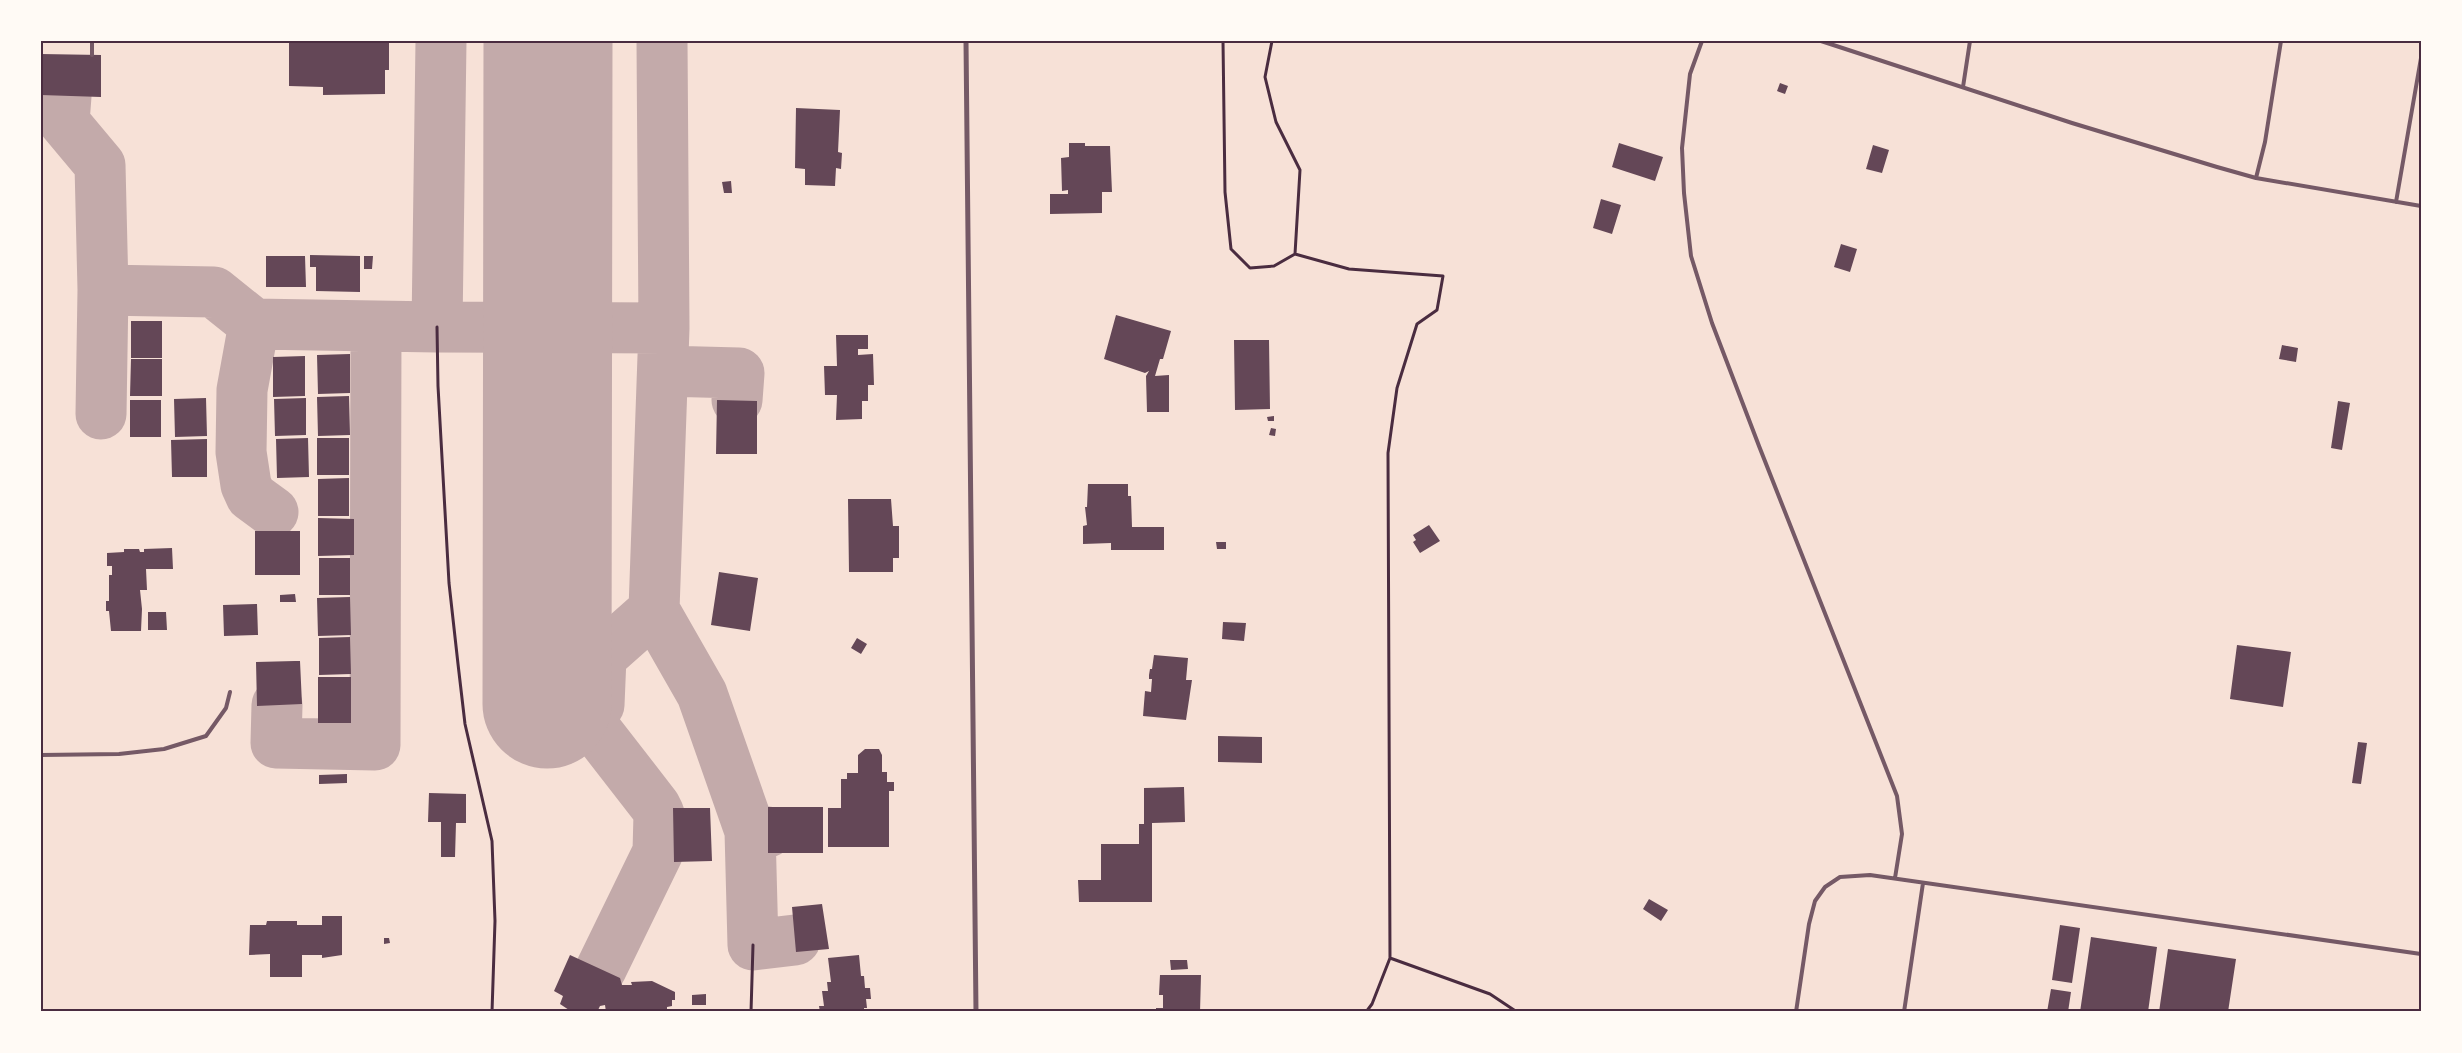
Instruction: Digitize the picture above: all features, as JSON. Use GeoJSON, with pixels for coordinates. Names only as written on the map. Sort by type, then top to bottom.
{"type":"FeatureCollection","features":[{"type":"Feature","properties":{"kind":"street"},"geometry":{"type":"LineString","coordinates":[[966,41],[976,1012]]}},
{"type":"Feature","properties":{"kind":"lane"},"geometry":{"type":"LineString","coordinates":[[92,41],[92,55]]}},
{"type":"Feature","properties":{"kind":"lane"},"geometry":{"type":"LineString","coordinates":[[1702,41],[1690,74],[1682,148],[1684,192],[1691,256],[1712,323],[1897,796],[1902,834],[1895,878]]}},
{"type":"Feature","properties":{"kind":"lane"},"geometry":{"type":"LineString","coordinates":[[1821,41],[2072,123],[2256,178],[2421,206]]}},
{"type":"Feature","properties":{"kind":"lane"},"geometry":{"type":"LineString","coordinates":[[1963,87],[1970,41]]}},
{"type":"Feature","properties":{"kind":"lane"},"geometry":{"type":"LineString","coordinates":[[2256,178],[2265,142],[2281,41]]}},
{"type":"Feature","properties":{"kind":"lane"},"geometry":{"type":"LineString","coordinates":[[2396,202],[2421,58]]}},
{"type":"Feature","properties":{"kind":"lane"},"geometry":{"type":"LineString","coordinates":[[41,755],[128,753],[164,749],[206,736],[226,708],[230,692]]}},
{"type":"Feature","properties":{"kind":"lane"},"geometry":{"type":"LineString","coordinates":[[1796,1012],[1808,924],[1815,901],[1825,887],[1840,878],[1870,875],[2421,954]]}},
{"type":"Feature","properties":{"kind":"lane"},"geometry":{"type":"LineString","coordinates":[[1904,1012],[1923,883]]}},
{"type":"Feature","properties":{"kind":"path"},"geometry":{"type":"LineString","coordinates":[[1223,41],[1225,192],[1231,249],[1250,268],[1274,266],[1295,254],[1349,269],[1443,276],[1437,310],[1417,324],[1397,388],[1388,453],[1390,958],[1372,1004],[1366,1012]]}},
{"type":"Feature","properties":{"kind":"path"},"geometry":{"type":"LineString","coordinates":[[1272,41],[1265,77],[1276,122],[1300,170],[1295,254]]}},
{"type":"Feature","properties":{"kind":"path"},"geometry":{"type":"LineString","coordinates":[[437,327],[438,386],[449,583],[465,724],[492,841],[495,921],[492,1012]]}},
{"type":"Feature","properties":{"kind":"path"},"geometry":{"type":"LineString","coordinates":[[752,1012],[753,945]]}},
{"type":"Feature","properties":{"kind":"path"},"geometry":{"type":"LineString","coordinates":[[1390,958],[1490,994],[1517,1012]]}},
{"type":"Feature","properties":{"kind":"building"},"geometry":{"type":"Polygon","coordinates":[[[289,41],[389,41],[389,70],[385,70],[385,94],[323,95],[323,87],[289,86],[289,41]]]}},
{"type":"Feature","properties":{"kind":"building"},"geometry":{"type":"Polygon","coordinates":[[[41,54],[101,55],[101,97],[41,95],[41,54]]]}},
{"type":"Feature","properties":{"kind":"building"},"geometry":{"type":"Polygon","coordinates":[[[1780,83],[1788,86],[1785,94],[1777,91],[1780,83]]]}},
{"type":"Feature","properties":{"kind":"building"},"geometry":{"type":"Polygon","coordinates":[[[796,108],[840,110],[838,152],[842,153],[841,169],[836,168],[835,186],[805,185],[805,169],[795,168],[796,108]]]}},
{"type":"Feature","properties":{"kind":"building"},"geometry":{"type":"Polygon","coordinates":[[[1069,143],[1085,143],[1085,146],[1110,146],[1112,192],[1102,192],[1102,213],[1050,214],[1050,194],[1068,194],[1068,190],[1062,191],[1061,158],[1069,157],[1069,143]]]}},
{"type":"Feature","properties":{"kind":"building"},"geometry":{"type":"Polygon","coordinates":[[[1619,143],[1663,157],[1655,181],[1612,167],[1619,143]]]}},
{"type":"Feature","properties":{"kind":"building"},"geometry":{"type":"Polygon","coordinates":[[[1873,145],[1889,150],[1882,173],[1866,169],[1873,145]]]}},
{"type":"Feature","properties":{"kind":"building"},"geometry":{"type":"Polygon","coordinates":[[[731,181],[732,193],[724,193],[722,182],[731,181]]]}},
{"type":"Feature","properties":{"kind":"building"},"geometry":{"type":"Polygon","coordinates":[[[1601,199],[1621,205],[1612,234],[1593,228],[1601,199]]]}},
{"type":"Feature","properties":{"kind":"building"},"geometry":{"type":"Polygon","coordinates":[[[1841,244],[1857,249],[1850,272],[1834,267],[1841,244]]]}},
{"type":"Feature","properties":{"kind":"building"},"geometry":{"type":"Polygon","coordinates":[[[310,255],[360,256],[360,292],[316,291],[316,267],[310,267],[310,255]]]}},
{"type":"Feature","properties":{"kind":"building"},"geometry":{"type":"Polygon","coordinates":[[[266,256],[305,256],[306,287],[266,287],[266,256]]]}},
{"type":"Feature","properties":{"kind":"building"},"geometry":{"type":"Polygon","coordinates":[[[364,256],[373,256],[372,269],[364,269],[364,256]]]}},
{"type":"Feature","properties":{"kind":"building"},"geometry":{"type":"Polygon","coordinates":[[[1116,315],[1171,331],[1163,359],[1160,359],[1155,376],[1169,375],[1169,412],[1147,412],[1146,376],[1149,371],[1145,373],[1104,359],[1116,315]]]}},
{"type":"Feature","properties":{"kind":"building"},"geometry":{"type":"Polygon","coordinates":[[[131,321],[162,321],[162,358],[131,358],[131,321]]]}},
{"type":"Feature","properties":{"kind":"building"},"geometry":{"type":"Polygon","coordinates":[[[836,335],[868,335],[868,349],[858,349],[858,355],[873,354],[874,385],[868,385],[868,401],[862,401],[862,419],[836,420],[837,395],[825,395],[824,366],[837,366],[836,335]]]}},
{"type":"Feature","properties":{"kind":"building"},"geometry":{"type":"Polygon","coordinates":[[[1234,340],[1269,340],[1270,409],[1235,410],[1234,340]]]}},
{"type":"Feature","properties":{"kind":"building"},"geometry":{"type":"Polygon","coordinates":[[[2282,345],[2298,348],[2296,362],[2279,359],[2282,345]]]}},
{"type":"Feature","properties":{"kind":"building"},"geometry":{"type":"Polygon","coordinates":[[[350,354],[350,393],[318,394],[317,355],[350,354]]]}},
{"type":"Feature","properties":{"kind":"building"},"geometry":{"type":"Polygon","coordinates":[[[305,356],[305,396],[273,397],[273,357],[305,356]]]}},
{"type":"Feature","properties":{"kind":"building"},"geometry":{"type":"Polygon","coordinates":[[[131,359],[162,359],[162,396],[130,396],[131,359]]]}},
{"type":"Feature","properties":{"kind":"building"},"geometry":{"type":"Polygon","coordinates":[[[349,396],[350,435],[318,436],[317,397],[349,396]]]}},
{"type":"Feature","properties":{"kind":"building"},"geometry":{"type":"Polygon","coordinates":[[[206,398],[207,436],[175,437],[174,399],[206,398]]]}},
{"type":"Feature","properties":{"kind":"building"},"geometry":{"type":"Polygon","coordinates":[[[306,398],[306,435],[275,436],[274,399],[306,398]]]}},
{"type":"Feature","properties":{"kind":"building"},"geometry":{"type":"Polygon","coordinates":[[[130,400],[161,400],[161,437],[130,437],[130,400]]]}},
{"type":"Feature","properties":{"kind":"building"},"geometry":{"type":"Polygon","coordinates":[[[717,400],[757,401],[757,454],[716,454],[717,400]]]}},
{"type":"Feature","properties":{"kind":"building"},"geometry":{"type":"Polygon","coordinates":[[[2338,401],[2350,403],[2342,450],[2331,448],[2338,401]]]}},
{"type":"Feature","properties":{"kind":"building"},"geometry":{"type":"Polygon","coordinates":[[[1274,416],[1274,421],[1268,421],[1267,417],[1274,416]]]}},
{"type":"Feature","properties":{"kind":"building"},"geometry":{"type":"Polygon","coordinates":[[[1271,428],[1276,429],[1275,436],[1269,435],[1271,428]]]}},
{"type":"Feature","properties":{"kind":"building"},"geometry":{"type":"Polygon","coordinates":[[[308,438],[309,477],[277,478],[276,439],[308,438]]]}},
{"type":"Feature","properties":{"kind":"building"},"geometry":{"type":"Polygon","coordinates":[[[317,438],[349,438],[349,475],[317,475],[317,438]]]}},
{"type":"Feature","properties":{"kind":"building"},"geometry":{"type":"Polygon","coordinates":[[[207,439],[207,477],[172,477],[171,440],[207,439]]]}},
{"type":"Feature","properties":{"kind":"building"},"geometry":{"type":"Polygon","coordinates":[[[349,478],[349,516],[318,516],[318,479],[349,478]]]}},
{"type":"Feature","properties":{"kind":"building"},"geometry":{"type":"Polygon","coordinates":[[[1088,484],[1128,484],[1128,496],[1131,496],[1132,527],[1164,527],[1164,550],[1111,550],[1111,543],[1083,544],[1083,526],[1087,525],[1085,507],[1087,507],[1088,484]]]}},
{"type":"Feature","properties":{"kind":"building"},"geometry":{"type":"Polygon","coordinates":[[[848,499],[891,499],[893,526],[899,526],[899,558],[893,558],[893,572],[849,572],[848,499]]]}},
{"type":"Feature","properties":{"kind":"building"},"geometry":{"type":"Polygon","coordinates":[[[318,518],[354,519],[354,555],[318,556],[318,518]]]}},
{"type":"Feature","properties":{"kind":"building"},"geometry":{"type":"Polygon","coordinates":[[[1429,525],[1440,541],[1420,553],[1413,542],[1416,540],[1413,535],[1429,525]]]}},
{"type":"Feature","properties":{"kind":"building"},"geometry":{"type":"Polygon","coordinates":[[[255,531],[300,531],[300,575],[255,575],[255,531]]]}},
{"type":"Feature","properties":{"kind":"building"},"geometry":{"type":"Polygon","coordinates":[[[1216,542],[1226,542],[1226,549],[1217,549],[1216,542]]]}},
{"type":"Feature","properties":{"kind":"building"},"geometry":{"type":"Polygon","coordinates":[[[172,548],[173,569],[146,569],[147,590],[140,590],[142,609],[141,631],[111,631],[109,611],[106,611],[106,601],[109,601],[109,575],[112,575],[112,566],[107,566],[107,553],[124,552],[124,549],[139,549],[140,552],[144,552],[144,549],[172,548]]]}},
{"type":"Feature","properties":{"kind":"building"},"geometry":{"type":"Polygon","coordinates":[[[319,558],[350,558],[350,595],[319,595],[319,558]]]}},
{"type":"Feature","properties":{"kind":"building"},"geometry":{"type":"Polygon","coordinates":[[[719,572],[758,578],[750,631],[711,625],[719,572]]]}},
{"type":"Feature","properties":{"kind":"building"},"geometry":{"type":"Polygon","coordinates":[[[295,594],[296,602],[280,602],[280,595],[295,594]]]}},
{"type":"Feature","properties":{"kind":"building"},"geometry":{"type":"Polygon","coordinates":[[[350,597],[351,635],[318,636],[317,598],[350,597]]]}},
{"type":"Feature","properties":{"kind":"building"},"geometry":{"type":"Polygon","coordinates":[[[257,604],[258,635],[224,636],[223,605],[257,604]]]}},
{"type":"Feature","properties":{"kind":"building"},"geometry":{"type":"Polygon","coordinates":[[[148,612],[166,612],[167,630],[148,630],[148,612]]]}},
{"type":"Feature","properties":{"kind":"building"},"geometry":{"type":"Polygon","coordinates":[[[1223,622],[1246,623],[1244,641],[1222,639],[1223,622]]]}},
{"type":"Feature","properties":{"kind":"building"},"geometry":{"type":"Polygon","coordinates":[[[350,637],[351,674],[319,675],[319,638],[350,637]]]}},
{"type":"Feature","properties":{"kind":"building"},"geometry":{"type":"Polygon","coordinates":[[[857,638],[867,644],[861,654],[851,648],[857,638]]]}},
{"type":"Feature","properties":{"kind":"building"},"geometry":{"type":"Polygon","coordinates":[[[2237,645],[2291,652],[2283,707],[2230,699],[2237,645]]]}},
{"type":"Feature","properties":{"kind":"building"},"geometry":{"type":"Polygon","coordinates":[[[1154,655],[1188,658],[1186,680],[1192,680],[1186,720],[1143,716],[1145,691],[1151,692],[1152,679],[1149,679],[1149,675],[1154,655]]]}},
{"type":"Feature","properties":{"kind":"building"},"geometry":{"type":"Polygon","coordinates":[[[300,661],[302,704],[257,706],[256,662],[300,661]]]}},
{"type":"Feature","properties":{"kind":"building"},"geometry":{"type":"Polygon","coordinates":[[[318,677],[351,677],[351,723],[318,723],[318,677]]]}},
{"type":"Feature","properties":{"kind":"building"},"geometry":{"type":"Polygon","coordinates":[[[1218,736],[1262,737],[1262,763],[1218,762],[1218,736]]]}},
{"type":"Feature","properties":{"kind":"building"},"geometry":{"type":"Polygon","coordinates":[[[2358,742],[2367,743],[2361,784],[2352,783],[2358,742]]]}},
{"type":"Feature","properties":{"kind":"building"},"geometry":{"type":"Polygon","coordinates":[[[865,749],[879,749],[882,755],[882,772],[887,772],[887,782],[894,782],[894,791],[889,791],[889,847],[828,847],[828,808],[841,808],[841,779],[847,779],[847,773],[858,773],[858,755],[865,749]]]}},
{"type":"Feature","properties":{"kind":"building"},"geometry":{"type":"Polygon","coordinates":[[[347,774],[347,783],[319,784],[319,775],[347,774]]]}},
{"type":"Feature","properties":{"kind":"building"},"geometry":{"type":"Polygon","coordinates":[[[1184,787],[1185,822],[1152,823],[1152,902],[1079,902],[1078,880],[1101,880],[1101,844],[1139,844],[1139,824],[1144,824],[1144,788],[1184,787]]]}},
{"type":"Feature","properties":{"kind":"building"},"geometry":{"type":"Polygon","coordinates":[[[429,793],[466,794],[466,823],[456,823],[455,857],[441,857],[441,822],[428,822],[429,793]]]}},
{"type":"Feature","properties":{"kind":"building"},"geometry":{"type":"Polygon","coordinates":[[[768,807],[823,807],[823,853],[768,853],[768,807]]]}},
{"type":"Feature","properties":{"kind":"building"},"geometry":{"type":"Polygon","coordinates":[[[673,808],[710,808],[712,861],[674,862],[673,808]]]}},
{"type":"Feature","properties":{"kind":"building"},"geometry":{"type":"Polygon","coordinates":[[[1649,899],[1668,910],[1661,921],[1643,909],[1649,899]]]}},
{"type":"Feature","properties":{"kind":"building"},"geometry":{"type":"Polygon","coordinates":[[[822,904],[829,949],[796,952],[792,907],[822,904]]]}},
{"type":"Feature","properties":{"kind":"building"},"geometry":{"type":"Polygon","coordinates":[[[322,916],[342,916],[342,955],[322,958],[322,955],[302,955],[302,977],[270,977],[270,954],[249,955],[250,925],[266,925],[267,921],[297,921],[297,925],[322,925],[322,916]]]}},
{"type":"Feature","properties":{"kind":"building"},"geometry":{"type":"Polygon","coordinates":[[[2060,925],[2080,928],[2072,983],[2052,980],[2060,925]]]}},
{"type":"Feature","properties":{"kind":"building"},"geometry":{"type":"Polygon","coordinates":[[[2091,937],[2157,947],[2148,1012],[2080,1012],[2091,937]]]}},
{"type":"Feature","properties":{"kind":"building"},"geometry":{"type":"Polygon","coordinates":[[[384,938],[389,938],[390,943],[384,944],[384,938]]]}},
{"type":"Feature","properties":{"kind":"building"},"geometry":{"type":"Polygon","coordinates":[[[2168,949],[2236,959],[2228,1012],[2159,1012],[2168,949]]]}},
{"type":"Feature","properties":{"kind":"building"},"geometry":{"type":"Polygon","coordinates":[[[570,955],[620,978],[622,985],[632,985],[631,982],[652,981],[675,992],[675,1000],[672,1000],[672,1006],[667,1007],[667,1012],[606,1012],[605,1005],[600,1006],[597,1012],[572,1012],[560,1004],[563,996],[554,991],[570,955]]]}},
{"type":"Feature","properties":{"kind":"building"},"geometry":{"type":"Polygon","coordinates":[[[859,955],[861,976],[864,976],[865,988],[870,988],[871,999],[866,999],[867,1008],[864,1008],[864,1012],[820,1012],[819,1006],[824,1006],[822,991],[828,991],[827,982],[831,982],[828,958],[859,955]]]}},
{"type":"Feature","properties":{"kind":"building"},"geometry":{"type":"Polygon","coordinates":[[[1170,960],[1187,960],[1188,969],[1171,970],[1170,960]]]}},
{"type":"Feature","properties":{"kind":"building"},"geometry":{"type":"Polygon","coordinates":[[[1160,975],[1201,975],[1200,1012],[1156,1012],[1156,1008],[1163,1008],[1163,995],[1159,995],[1160,975]]]}},
{"type":"Feature","properties":{"kind":"building"},"geometry":{"type":"Polygon","coordinates":[[[2051,989],[2071,992],[2068,1012],[2047,1012],[2051,989]]]}},
{"type":"Feature","properties":{"kind":"building"},"geometry":{"type":"Polygon","coordinates":[[[706,994],[706,1005],[692,1005],[692,995],[706,994]]]}},
{"type":"Feature","properties":{"kind":"taxiway"},"geometry":{"type":"LineString","coordinates":[[441,41],[437,327],[664,328]]}},
{"type":"Feature","properties":{"kind":"taxiway"},"geometry":{"type":"LineString","coordinates":[[547,704],[599,705],[601,657],[654,610],[664,328],[662,41]]}},
{"type":"Feature","properties":{"kind":"taxiway"},"geometry":{"type":"LineString","coordinates":[[66,96],[64,122],[100,165],[103,290],[214,292],[254,324],[437,327]]}},
{"type":"Feature","properties":{"kind":"taxiway"},"geometry":{"type":"LineString","coordinates":[[101,414],[103,290]]}},
{"type":"Feature","properties":{"kind":"taxiway"},"geometry":{"type":"LineString","coordinates":[[254,324],[242,390],[241,452],[246,485],[251,496],[273,512]]}},
{"type":"Feature","properties":{"kind":"taxiway"},"geometry":{"type":"LineString","coordinates":[[277,705],[276,743],[375,745],[376,326]]}},
{"type":"Feature","properties":{"kind":"taxiway"},"geometry":{"type":"LineString","coordinates":[[663,371],[739,373],[737,400]]}},
{"type":"Feature","properties":{"kind":"taxiway"},"geometry":{"type":"LineString","coordinates":[[654,610],[702,694],[750,831],[768,832]]}},
{"type":"Feature","properties":{"kind":"taxiway"},"geometry":{"type":"LineString","coordinates":[[585,705],[586,717],[655,806],[659,814],[658,852],[601,969]]}},
{"type":"Feature","properties":{"kind":"taxiway"},"geometry":{"type":"LineString","coordinates":[[750,831],[753,945],[795,940]]}},
{"type":"Feature","properties":{"kind":"runway"},"geometry":{"type":"LineString","coordinates":[[547,704],[548,41]]}}]}
